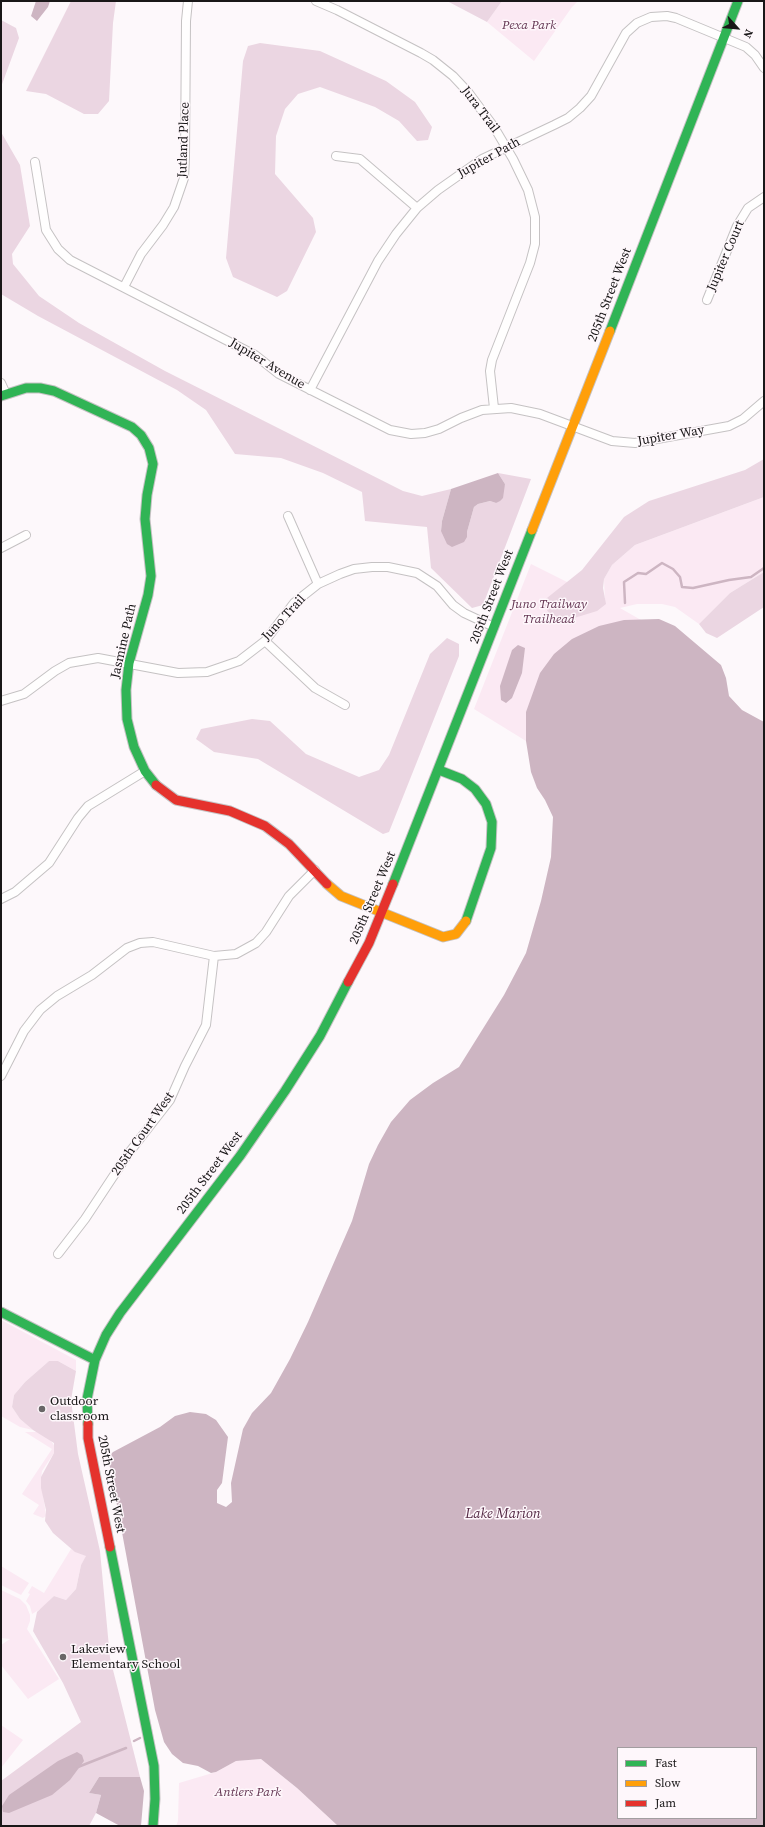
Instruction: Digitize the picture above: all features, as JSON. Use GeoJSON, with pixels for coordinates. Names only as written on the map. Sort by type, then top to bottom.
{"type":"FeatureCollection","features":[{"type":"Feature","properties":{"kind":"street","name":"Jutland Place"},"geometry":{"type":"LineString","coordinates":[[124,287],[144,249],[163,225],[174,207],[184,178],[186,158],[186,21],[188,1]]}},
{"type":"Feature","properties":{"kind":"street","name":"Jura Trail"},"geometry":{"type":"LineString","coordinates":[[316,1],[337,10],[421,53],[446,70],[481,108],[506,146],[531,199],[535,217],[536,235],[530,263],[492,360],[490,371],[494,408]]}},
{"type":"Feature","properties":{"kind":"street","name":"205th Street West"},"geometry":{"type":"LineString","coordinates":[[153,1826],[155,1778],[153,1758],[88,1438],[87,1400],[95,1360],[106,1335],[120,1313],[240,1156],[286,1091],[320,1036],[342,996],[382,913],[738,1]]}},
{"type":"Feature","properties":{"kind":"street","name":"Jupiter Path"},"geometry":{"type":"LineString","coordinates":[[310,390],[378,261],[392,238],[417,208],[460,173],[506,146],[568,118],[580,108],[591,96],[626,33],[637,23],[651,17],[667,16],[724,37]]}},
{"type":"Feature","properties":{"kind":"street"},"geometry":{"type":"LineString","coordinates":[[724,37],[746,47],[755,55],[764,68]]}},
{"type":"Feature","properties":{"kind":"street"},"geometry":{"type":"LineString","coordinates":[[336,156],[360,159],[417,208]]}},
{"type":"Feature","properties":{"kind":"street","name":"Jupiter Avenue"},"geometry":{"type":"LineString","coordinates":[[35,162],[44,223],[54,243],[70,260],[255,355],[279,374],[383,427],[398,432],[412,434],[426,433],[439,429],[472,413],[494,408],[528,410],[572,426]]}},
{"type":"Feature","properties":{"kind":"street","name":"Jupiter Court"},"geometry":{"type":"LineString","coordinates":[[707,300],[737,226],[748,208],[764,197]]}},
{"type":"Feature","properties":{"kind":"street"},"geometry":{"type":"LineString","coordinates":[[1,383],[4,395]]}},
{"type":"Feature","properties":{"kind":"street","name":"Jasmine Path"},"geometry":{"type":"LineString","coordinates":[[4,395],[26,388],[40,388],[54,391],[132,427],[141,435],[148,445],[153,464],[145,511],[151,576],[148,595],[130,663],[126,690],[127,719],[134,748],[145,771],[158,788],[176,800],[230,811],[265,826],[289,844],[331,888],[341,896],[443,937],[456,934],[465,924],[491,848],[492,822],[486,804],[475,789],[462,779],[439,770]]}},
{"type":"Feature","properties":{"kind":"street","name":"Jupiter Way"},"geometry":{"type":"LineString","coordinates":[[572,426],[612,442],[635,443],[729,426],[743,419],[764,401]]}},
{"type":"Feature","properties":{"kind":"street"},"geometry":{"type":"LineString","coordinates":[[288,516],[318,584]]}},
{"type":"Feature","properties":{"kind":"street"},"geometry":{"type":"LineString","coordinates":[[1,548],[26,534]]}},
{"type":"Feature","properties":{"kind":"street","name":"Juno Trail"},"geometry":{"type":"LineString","coordinates":[[1,701],[24,694],[55,671],[69,663],[98,658],[178,673],[207,672],[239,661],[264,641],[294,604],[318,584],[354,569],[372,567],[404,569],[428,578],[438,586],[453,605],[464,613],[494,627]]}},
{"type":"Feature","properties":{"kind":"street"},"geometry":{"type":"LineString","coordinates":[[264,641],[316,688],[345,705]]}},
{"type":"Feature","properties":{"kind":"street"},"geometry":{"type":"LineString","coordinates":[[1,899],[15,892],[49,863],[78,818],[88,806],[145,771]]}},
{"type":"Feature","properties":{"kind":"street"},"geometry":{"type":"LineString","coordinates":[[1,1076],[24,1031],[40,1010],[57,996],[92,975],[126,948],[140,943],[154,942],[214,956],[236,954],[256,943],[266,932],[289,896],[315,870]]}},
{"type":"Feature","properties":{"kind":"street","name":"205th Court West"},"geometry":{"type":"LineString","coordinates":[[58,1254],[85,1219],[128,1154],[170,1100],[184,1066],[206,1025],[214,956]]}},
{"type":"Feature","properties":{"kind":"street"},"geometry":{"type":"LineString","coordinates":[[1,1312],[95,1360]]}},
{"type":"Feature","properties":{"kind":"green space"},"geometry":{"type":"Polygon","coordinates":[[[71,1],[116,1],[113,23],[109,101],[98,114],[84,114],[46,94],[26,91],[71,1]]]}},
{"type":"Feature","properties":{"kind":"green space"},"geometry":{"type":"Polygon","coordinates":[[[447,1],[502,1],[487,22],[447,1]]]}},
{"type":"Feature","properties":{"kind":"green space","name":"Pexa Park"},"geometry":{"type":"Polygon","coordinates":[[[502,1],[578,1],[572,7],[534,61],[487,22],[502,1]]]}},
{"type":"Feature","properties":{"kind":"green space"},"geometry":{"type":"Polygon","coordinates":[[[1,20],[16,28],[19,38],[1,87],[1,20]]]}},
{"type":"Feature","properties":{"kind":"green space"},"geometry":{"type":"Polygon","coordinates":[[[260,43],[320,51],[386,81],[415,102],[432,127],[428,140],[417,141],[399,121],[375,107],[320,87],[298,94],[285,109],[276,136],[275,174],[313,218],[316,232],[287,291],[277,297],[233,277],[226,258],[243,61],[248,46],[260,43]]]}},
{"type":"Feature","properties":{"kind":"green space"},"geometry":{"type":"Polygon","coordinates":[[[1,132],[20,165],[30,226],[12,254],[13,264],[39,296],[79,323],[165,371],[403,491],[422,496],[451,489],[442,521],[441,531],[467,532],[474,507],[478,504],[490,501],[496,503],[505,484],[498,473],[531,479],[483,605],[472,608],[431,568],[427,527],[365,521],[362,492],[323,473],[281,458],[235,454],[206,410],[177,390],[38,316],[1,294],[1,132]]]}},
{"type":"Feature","properties":{"kind":"green space","name":"Juno Trailway Trailhead"},"geometry":{"type":"Polygon","coordinates":[[[764,459],[764,497],[635,545],[612,565],[604,579],[603,588],[606,604],[597,611],[561,622],[550,615],[542,602],[582,570],[624,517],[649,501],[745,470],[764,459]]]}},
{"type":"Feature","properties":{"kind":"green space","name":"Juno Trailway Trailhead"},"geometry":{"type":"Polygon","coordinates":[[[764,497],[764,572],[730,593],[699,624],[675,607],[662,604],[637,604],[620,608],[641,620],[624,620],[526,712],[526,741],[474,709],[531,564],[605,601],[604,579],[612,565],[635,545],[764,497]]]}},
{"type":"Feature","properties":{"kind":"green space"},"geometry":{"type":"Polygon","coordinates":[[[764,572],[764,607],[717,638],[706,633],[699,624],[730,593],[764,572]]]}},
{"type":"Feature","properties":{"kind":"green space"},"geometry":{"type":"Polygon","coordinates":[[[447,638],[459,644],[459,656],[389,832],[383,834],[258,759],[214,752],[196,739],[201,729],[252,719],[270,721],[306,754],[359,777],[379,770],[389,755],[430,654],[447,638]]]}},
{"type":"Feature","properties":{"kind":"green space"},"geometry":{"type":"Polygon","coordinates":[[[1,1320],[76,1360],[76,1371],[58,1361],[49,1361],[25,1382],[14,1395],[12,1407],[20,1419],[33,1430],[20,1427],[1,1416],[1,1320]]]}},
{"type":"Feature","properties":{"kind":"green space"},"geometry":{"type":"Polygon","coordinates":[[[49,1361],[58,1361],[76,1371],[71,1400],[78,1454],[100,1551],[110,1658],[140,1777],[99,1777],[89,1793],[101,1795],[96,1813],[89,1826],[1,1826],[1,1781],[81,1722],[63,1683],[33,1631],[37,1612],[54,1596],[66,1600],[76,1589],[81,1565],[86,1556],[75,1552],[53,1533],[45,1521],[46,1510],[41,1488],[41,1477],[54,1453],[54,1443],[33,1430],[20,1419],[12,1407],[14,1395],[25,1382],[49,1361]]]}},
{"type":"Feature","properties":{"kind":"green space"},"geometry":{"type":"Polygon","coordinates":[[[25,1432],[37,1432],[50,1439],[55,1447],[54,1453],[42,1471],[41,1479],[46,1516],[43,1518],[33,1514],[39,1505],[22,1494],[52,1449],[25,1432]]]}},
{"type":"Feature","properties":{"kind":"green space"},"geometry":{"type":"Polygon","coordinates":[[[71,1549],[87,1556],[81,1565],[76,1589],[66,1600],[54,1596],[44,1607],[32,1614],[30,1606],[26,1601],[32,1586],[44,1593],[71,1549]]]}},
{"type":"Feature","properties":{"kind":"green space"},"geometry":{"type":"Polygon","coordinates":[[[1,1566],[29,1583],[21,1595],[1,1585],[1,1566]]]}},
{"type":"Feature","properties":{"kind":"green space"},"geometry":{"type":"Polygon","coordinates":[[[1,1590],[20,1599],[26,1605],[30,1615],[30,1621],[27,1629],[59,1679],[28,1699],[1,1665],[1,1645],[10,1639],[1,1638],[1,1590]]]}},
{"type":"Feature","properties":{"kind":"green space"},"geometry":{"type":"Polygon","coordinates":[[[1,1725],[23,1740],[1,1768],[1,1725]]]}},
{"type":"Feature","properties":{"kind":"green space","name":"Antlers Park"},"geometry":{"type":"Polygon","coordinates":[[[261,1759],[297,1788],[338,1826],[176,1826],[178,1821],[179,1783],[216,1772],[236,1761],[261,1759]]]}},
{"type":"Feature","properties":{"kind":"water"},"geometry":{"type":"Polygon","coordinates":[[[36,1],[50,1],[48,7],[37,21],[31,16],[36,1]]]}},
{"type":"Feature","properties":{"kind":"water"},"geometry":{"type":"Polygon","coordinates":[[[498,473],[505,484],[503,498],[496,503],[490,501],[478,504],[474,507],[467,537],[464,542],[452,547],[447,544],[441,531],[442,521],[451,489],[498,473]]]}},
{"type":"Feature","properties":{"kind":"water","name":"Lake Marion"},"geometry":{"type":"Polygon","coordinates":[[[659,619],[675,626],[721,665],[726,678],[729,696],[742,710],[764,722],[764,1826],[338,1826],[297,1788],[261,1759],[236,1761],[216,1772],[211,1773],[198,1766],[183,1763],[172,1754],[164,1742],[155,1710],[108,1457],[113,1452],[160,1427],[175,1416],[190,1412],[206,1414],[216,1420],[228,1437],[222,1483],[217,1490],[217,1503],[226,1507],[232,1502],[231,1483],[243,1429],[252,1413],[271,1393],[308,1322],[352,1221],[369,1164],[378,1145],[391,1122],[410,1100],[433,1083],[459,1067],[504,995],[526,953],[541,901],[551,857],[553,817],[545,800],[537,788],[531,772],[526,741],[526,712],[540,673],[554,654],[572,639],[599,626],[624,620],[659,619]]]}},
{"type":"Feature","properties":{"kind":"water"},"geometry":{"type":"Polygon","coordinates":[[[518,645],[525,648],[522,673],[512,698],[506,703],[501,700],[500,686],[512,650],[518,645]]]}},
{"type":"Feature","properties":{"kind":"water"},"geometry":{"type":"Polygon","coordinates":[[[77,1752],[82,1755],[84,1761],[70,1780],[52,1795],[9,1813],[3,1812],[2,1806],[9,1795],[58,1761],[77,1752]]]}},
{"type":"Feature","properties":{"kind":"water"},"geometry":{"type":"Polygon","coordinates":[[[99,1777],[140,1777],[144,1791],[141,1826],[120,1826],[96,1813],[101,1795],[89,1793],[99,1777]]]}},
{"type":"Feature","properties":{"kind":"waterway"},"geometry":{"type":"LineString","coordinates":[[625,603],[624,582],[638,573],[646,574],[662,563],[673,569],[680,577],[682,587],[693,588],[751,577],[764,568]]}},
{"type":"Feature","properties":{"kind":"waterway"},"geometry":{"type":"LineString","coordinates":[[134,1741],[140,1738]]}},
{"type":"Feature","properties":{"kind":"waterway"},"geometry":{"type":"LineString","coordinates":[[78,1767],[126,1748]]}},
{"type":"Feature","properties":{"kind":"traffic: fast"},"geometry":{"type":"LineString","coordinates":[[610,331],[738,1]]}},
{"type":"Feature","properties":{"kind":"traffic: fast"},"geometry":{"type":"LineString","coordinates":[[1,396],[26,388],[40,388],[54,391],[132,427],[141,435],[149,448],[153,464],[147,495],[145,519],[151,576],[148,595],[129,663],[126,690],[127,719],[134,747],[145,771],[156,785]]}},
{"type":"Feature","properties":{"kind":"traffic: fast"},"geometry":{"type":"LineString","coordinates":[[393,884],[532,530]]}},
{"type":"Feature","properties":{"kind":"traffic: fast"},"geometry":{"type":"LineString","coordinates":[[439,770],[462,779],[475,789],[486,804],[492,822],[491,848],[466,921]]}},
{"type":"Feature","properties":{"kind":"traffic: fast"},"geometry":{"type":"LineString","coordinates":[[88,1424],[87,1399],[95,1360],[106,1335],[120,1313],[240,1156],[285,1091],[320,1036],[348,982]]}},
{"type":"Feature","properties":{"kind":"traffic: fast"},"geometry":{"type":"LineString","coordinates":[[1,1312],[95,1360]]}},
{"type":"Feature","properties":{"kind":"traffic: fast"},"geometry":{"type":"LineString","coordinates":[[110,1547],[154,1766],[155,1799],[153,1826]]}},
{"type":"Feature","properties":{"kind":"traffic: slow"},"geometry":{"type":"LineString","coordinates":[[532,530],[610,331]]}},
{"type":"Feature","properties":{"kind":"traffic: slow"},"geometry":{"type":"LineString","coordinates":[[327,884],[341,896],[443,937],[456,934],[466,921]]}},
{"type":"Feature","properties":{"kind":"traffic: jam"},"geometry":{"type":"LineString","coordinates":[[156,785],[176,800],[230,811],[265,826],[289,844],[327,884]]}},
{"type":"Feature","properties":{"kind":"traffic: jam"},"geometry":{"type":"LineString","coordinates":[[348,982],[369,943],[393,884]]}},
{"type":"Feature","properties":{"kind":"traffic: jam"},"geometry":{"type":"LineString","coordinates":[[88,1424],[88,1438],[110,1547]]}},
{"type":"Feature","properties":{"kind":"place","name":"Outdoor classroom"},"geometry":{"type":"Point","coordinates":[42,1409]}},
{"type":"Feature","properties":{"kind":"place","name":"Lakeview Elementary School"},"geometry":{"type":"Point","coordinates":[63,1657]}}]}
